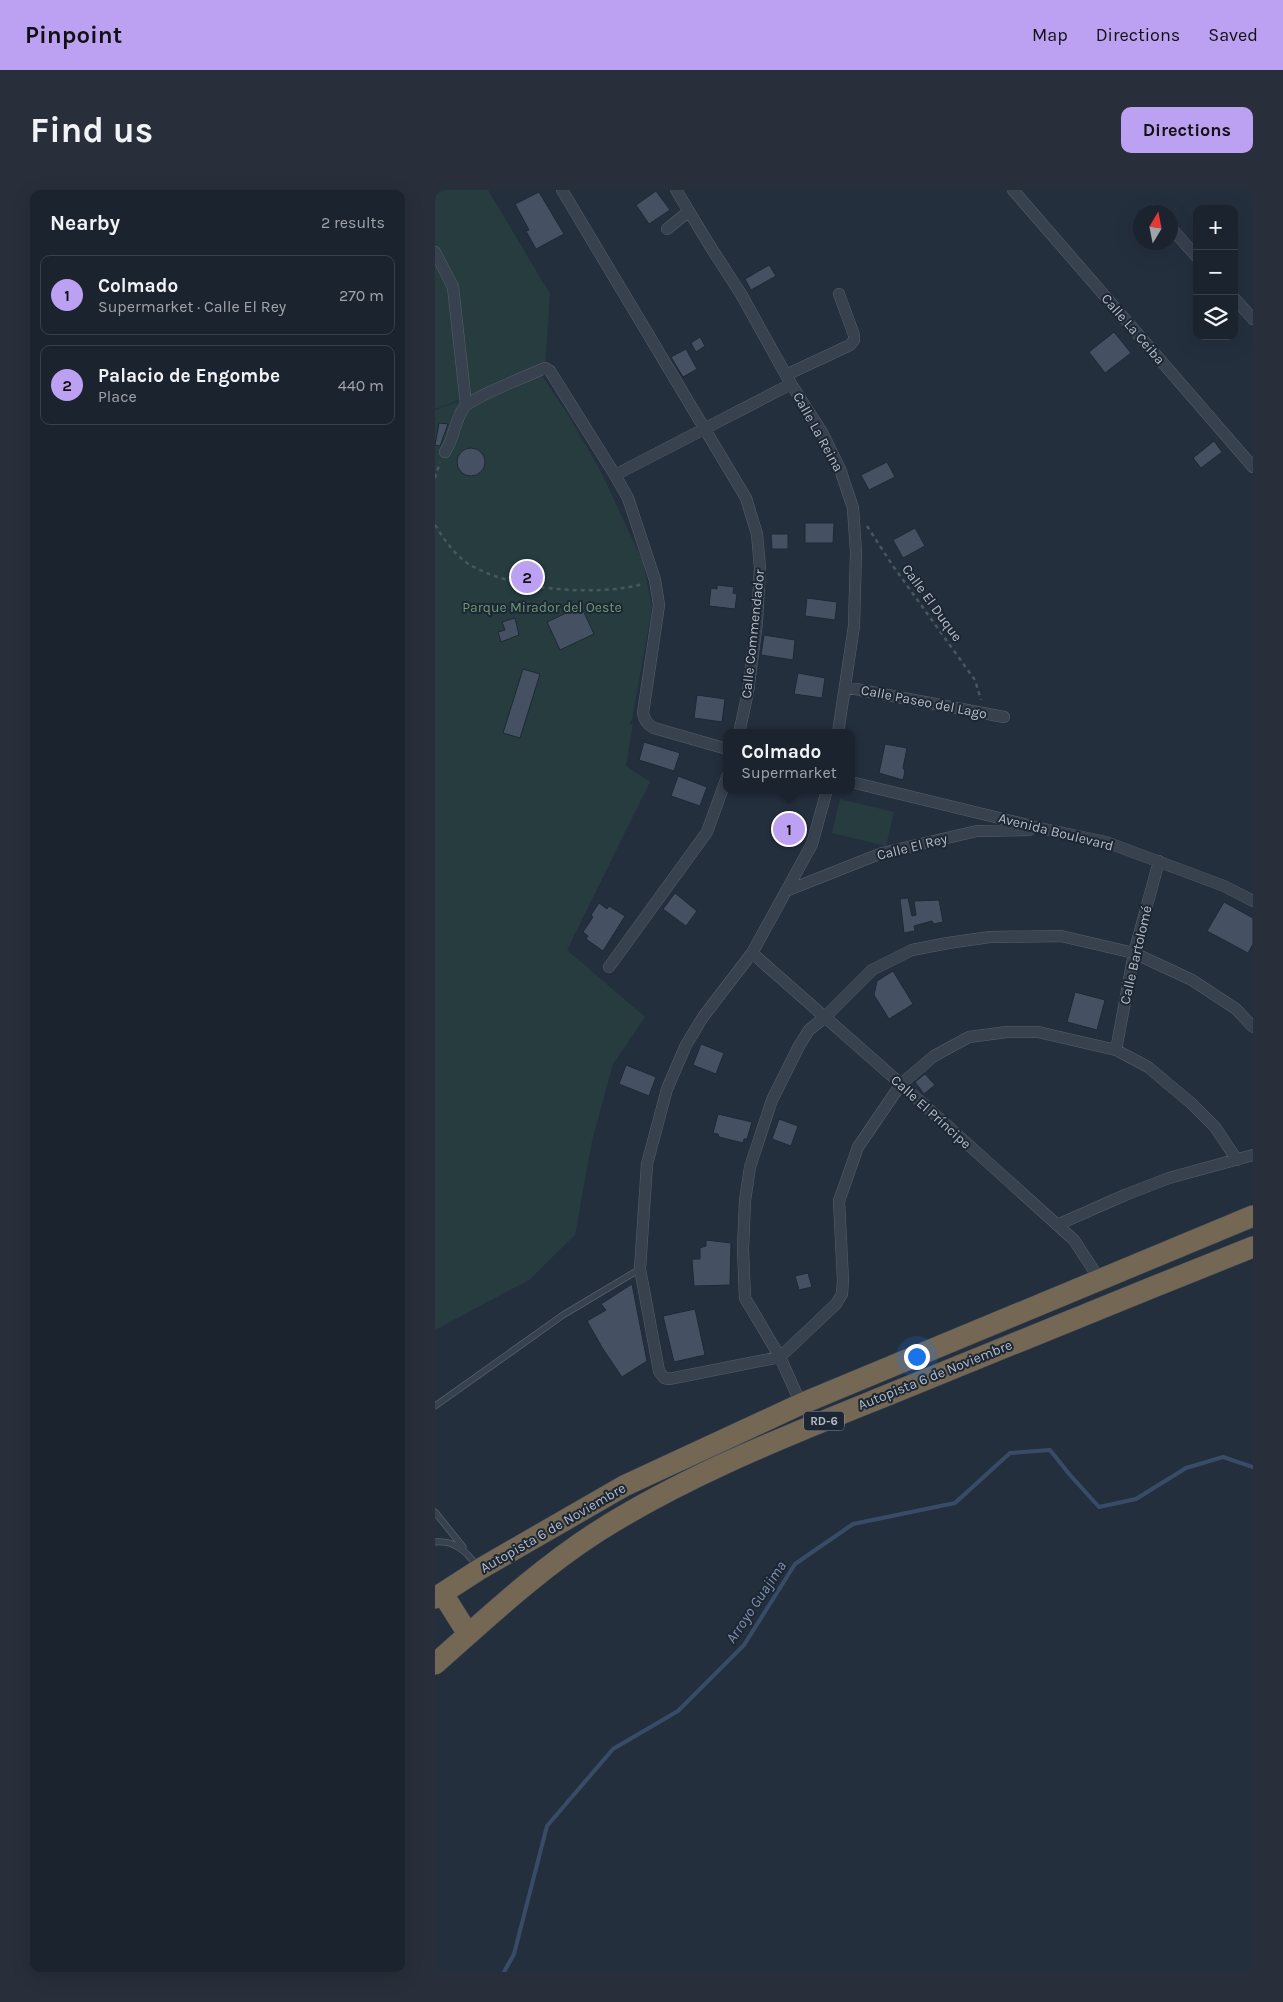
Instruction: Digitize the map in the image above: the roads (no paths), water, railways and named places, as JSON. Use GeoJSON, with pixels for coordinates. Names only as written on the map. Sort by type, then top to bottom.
{"type":"FeatureCollection","features":[{"type":"Feature","properties":{"kind":"highway","name":"Autopista 6 de Noviembre"},"geometry":{"type":"LineString","coordinates":[[439,1596],[480,1569],[624,1486],[801,1404],[1253,1216]]}},
{"type":"Feature","properties":{"kind":"highway","name":"Autopista 6 de Noviembre"},"geometry":{"type":"LineString","coordinates":[[435,1664],[544,1570],[597,1532],[697,1477],[781,1438],[1253,1247]]}},
{"type":"Feature","properties":{"kind":"highway"},"geometry":{"type":"LineString","coordinates":[[439,1596],[468,1634]]}},
{"type":"Feature","properties":{"kind":"street","name":"Calle Commendador"},"geometry":{"type":"LineString","coordinates":[[562,190],[746,498],[757,534],[760,568],[757,622],[749,692],[740,729]]}},
{"type":"Feature","properties":{"kind":"street","name":"Calle La Reina"},"geometry":{"type":"LineString","coordinates":[[676,190],[741,294],[788,379],[823,434],[840,469],[853,508],[856,552],[853,626],[839,729]]}},
{"type":"Feature","properties":{"kind":"street","name":"Calle La Ceiba"},"geometry":{"type":"LineString","coordinates":[[1013,190],[1253,467]]}},
{"type":"Feature","properties":{"kind":"street"},"geometry":{"type":"LineString","coordinates":[[667,229],[689,212]]}},
{"type":"Feature","properties":{"kind":"street"},"geometry":{"type":"LineString","coordinates":[[1178,236],[1193,253]]}},
{"type":"Feature","properties":{"kind":"street"},"geometry":{"type":"LineString","coordinates":[[435,252],[453,287],[466,404],[456,423],[451,443],[445,452]]}},
{"type":"Feature","properties":{"kind":"street"},"geometry":{"type":"LineString","coordinates":[[615,475],[704,429],[850,344],[854,340],[854,335],[839,294]]}},
{"type":"Feature","properties":{"kind":"street"},"geometry":{"type":"LineString","coordinates":[[1238,302],[1253,319]]}},
{"type":"Feature","properties":{"kind":"street"},"geometry":{"type":"LineString","coordinates":[[466,404],[545,368],[548,369],[615,475],[627,498],[655,580],[659,605],[643,713],[647,724],[654,728],[723,748]]}},
{"type":"Feature","properties":{"kind":"street","name":"Calle Paseo del Lago"},"geometry":{"type":"LineString","coordinates":[[845,687],[1004,717]]}},
{"type":"Feature","properties":{"kind":"street","name":"Avenida Boulevard"},"geometry":{"type":"LineString","coordinates":[[855,783],[1044,829],[1106,842],[1224,886],[1253,901]]}},
{"type":"Feature","properties":{"kind":"street"},"geometry":{"type":"LineString","coordinates":[[609,967],[707,832],[723,788]]}},
{"type":"Feature","properties":{"kind":"street"},"geometry":{"type":"LineString","coordinates":[[826,794],[812,844],[787,891],[752,954],[703,1017],[686,1045],[667,1089],[647,1164],[640,1270],[659,1371],[665,1378],[669,1379],[780,1357],[836,1304],[842,1294],[843,1280],[839,1201],[858,1147],[901,1084],[934,1056],[969,1037],[1007,1032],[1038,1032],[1116,1050],[1148,1067],[1191,1103],[1215,1127],[1237,1160]]}},
{"type":"Feature","properties":{"kind":"street","name":"Calle El Rey"},"geometry":{"type":"LineString","coordinates":[[787,891],[882,852],[977,832],[1044,829]]}},
{"type":"Feature","properties":{"kind":"street","name":"Calle Bartolomé"},"geometry":{"type":"LineString","coordinates":[[1116,1050],[1134,953],[1159,861]]}},
{"type":"Feature","properties":{"kind":"street"},"geometry":{"type":"LineString","coordinates":[[801,1404],[780,1357],[745,1298],[743,1249],[745,1201],[750,1167],[772,1100],[809,1030],[824,1018],[872,970],[912,950],[948,943],[990,938],[1061,936],[1134,953],[1192,980],[1236,1009],[1253,1027]]}},
{"type":"Feature","properties":{"kind":"street","name":"Calle El Príncipe"},"geometry":{"type":"LineString","coordinates":[[752,954],[901,1084],[1074,1240],[1100,1280]]}},
{"type":"Feature","properties":{"kind":"street"},"geometry":{"type":"LineString","coordinates":[[1057,1225],[1169,1178],[1253,1155]]}},
{"type":"Feature","properties":{"kind":"lane"},"geometry":{"type":"LineString","coordinates":[[435,1406],[563,1316],[640,1270]]}},
{"type":"Feature","properties":{"kind":"lane"},"geometry":{"type":"LineString","coordinates":[[435,1512],[480,1569]]}},
{"type":"Feature","properties":{"kind":"lane"},"geometry":{"type":"LineString","coordinates":[[435,1542],[445,1540],[465,1550]]}},
{"type":"Feature","properties":{"kind":"waterway","name":"Arroyo Guajima"},"geometry":{"type":"LineString","coordinates":[[504,1972],[514,1954],[547,1826],[613,1749],[678,1711],[744,1645],[795,1564],[853,1524],[955,1503],[1010,1453],[1050,1450],[1099,1507],[1136,1499],[1186,1468],[1223,1457],[1253,1467]]}},
{"type":"Feature","properties":{"kind":"place","name":"Palacio de Engombe"},"geometry":{"type":"Point","coordinates":[527,577]}},
{"type":"Feature","properties":{"kind":"place","name":"Colmado"},"geometry":{"type":"Point","coordinates":[789,829]}},
{"type":"Feature","properties":{"kind":"park label","name":"Parque Mirador del Oeste"},"geometry":{"type":"Point","coordinates":[542,607]}}]}
